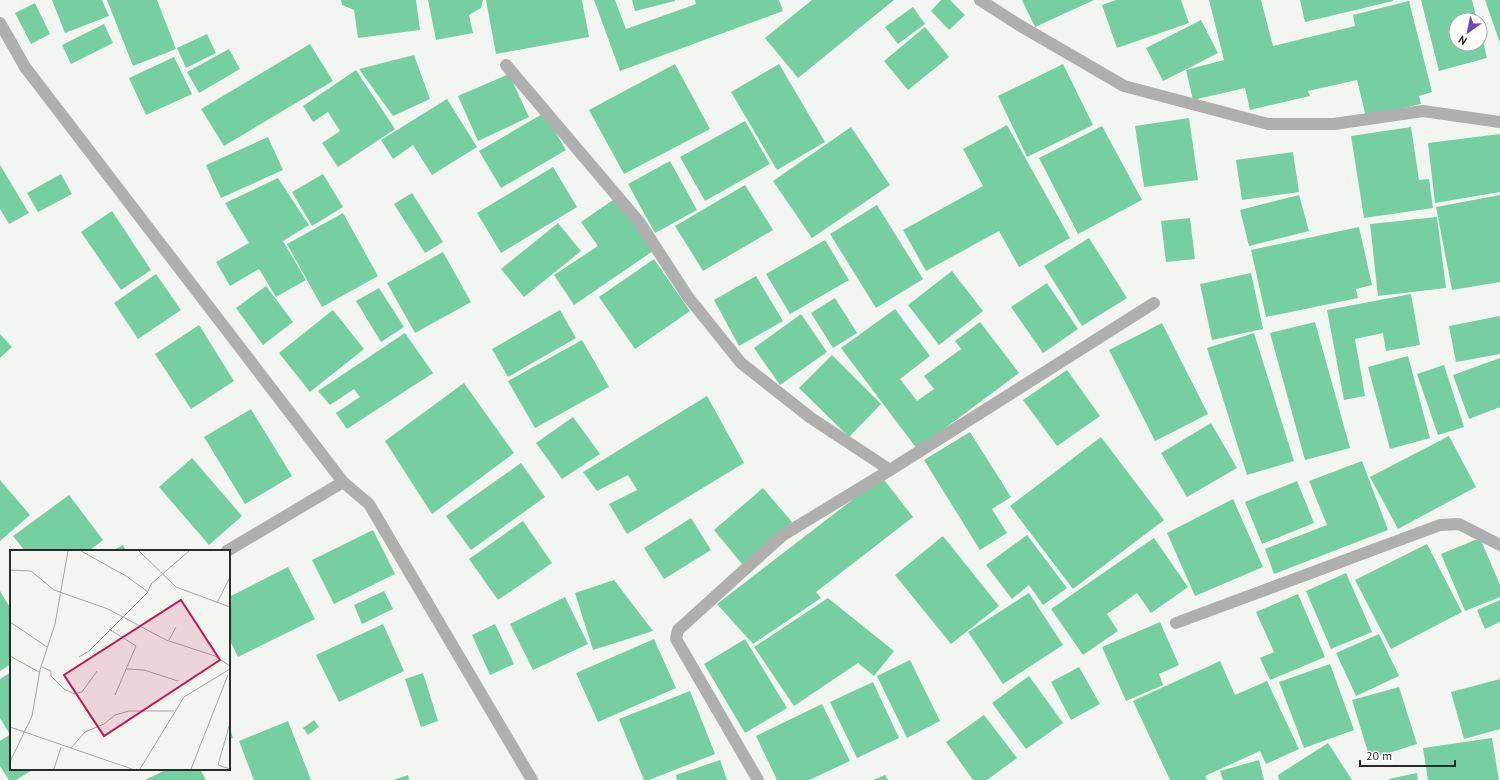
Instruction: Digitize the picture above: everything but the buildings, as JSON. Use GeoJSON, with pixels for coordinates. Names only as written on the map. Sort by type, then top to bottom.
{"type":"FeatureCollection","features":[{"type":"Feature","properties":{"kind":"street"},"geometry":{"type":"LineString","coordinates":[[980,0],[1019,25],[1124,86],[1268,124],[1334,124],[1423,111],[1500,122]]}},
{"type":"Feature","properties":{"kind":"street"},"geometry":{"type":"LineString","coordinates":[[0,23],[25,67],[343,482],[369,504],[532,780]]}},
{"type":"Feature","properties":{"kind":"street"},"geometry":{"type":"LineString","coordinates":[[506,65],[640,223],[688,297],[741,363],[811,418],[890,470]]}},
{"type":"Feature","properties":{"kind":"street"},"geometry":{"type":"LineString","coordinates":[[758,780],[676,639],[678,630],[783,535],[890,470],[1154,303]]}},
{"type":"Feature","properties":{"kind":"street"},"geometry":{"type":"LineString","coordinates":[[229,550],[343,482]]}},
{"type":"Feature","properties":{"kind":"street"},"geometry":{"type":"LineString","coordinates":[[1176,623],[1440,525],[1459,524],[1500,545]]}}]}
